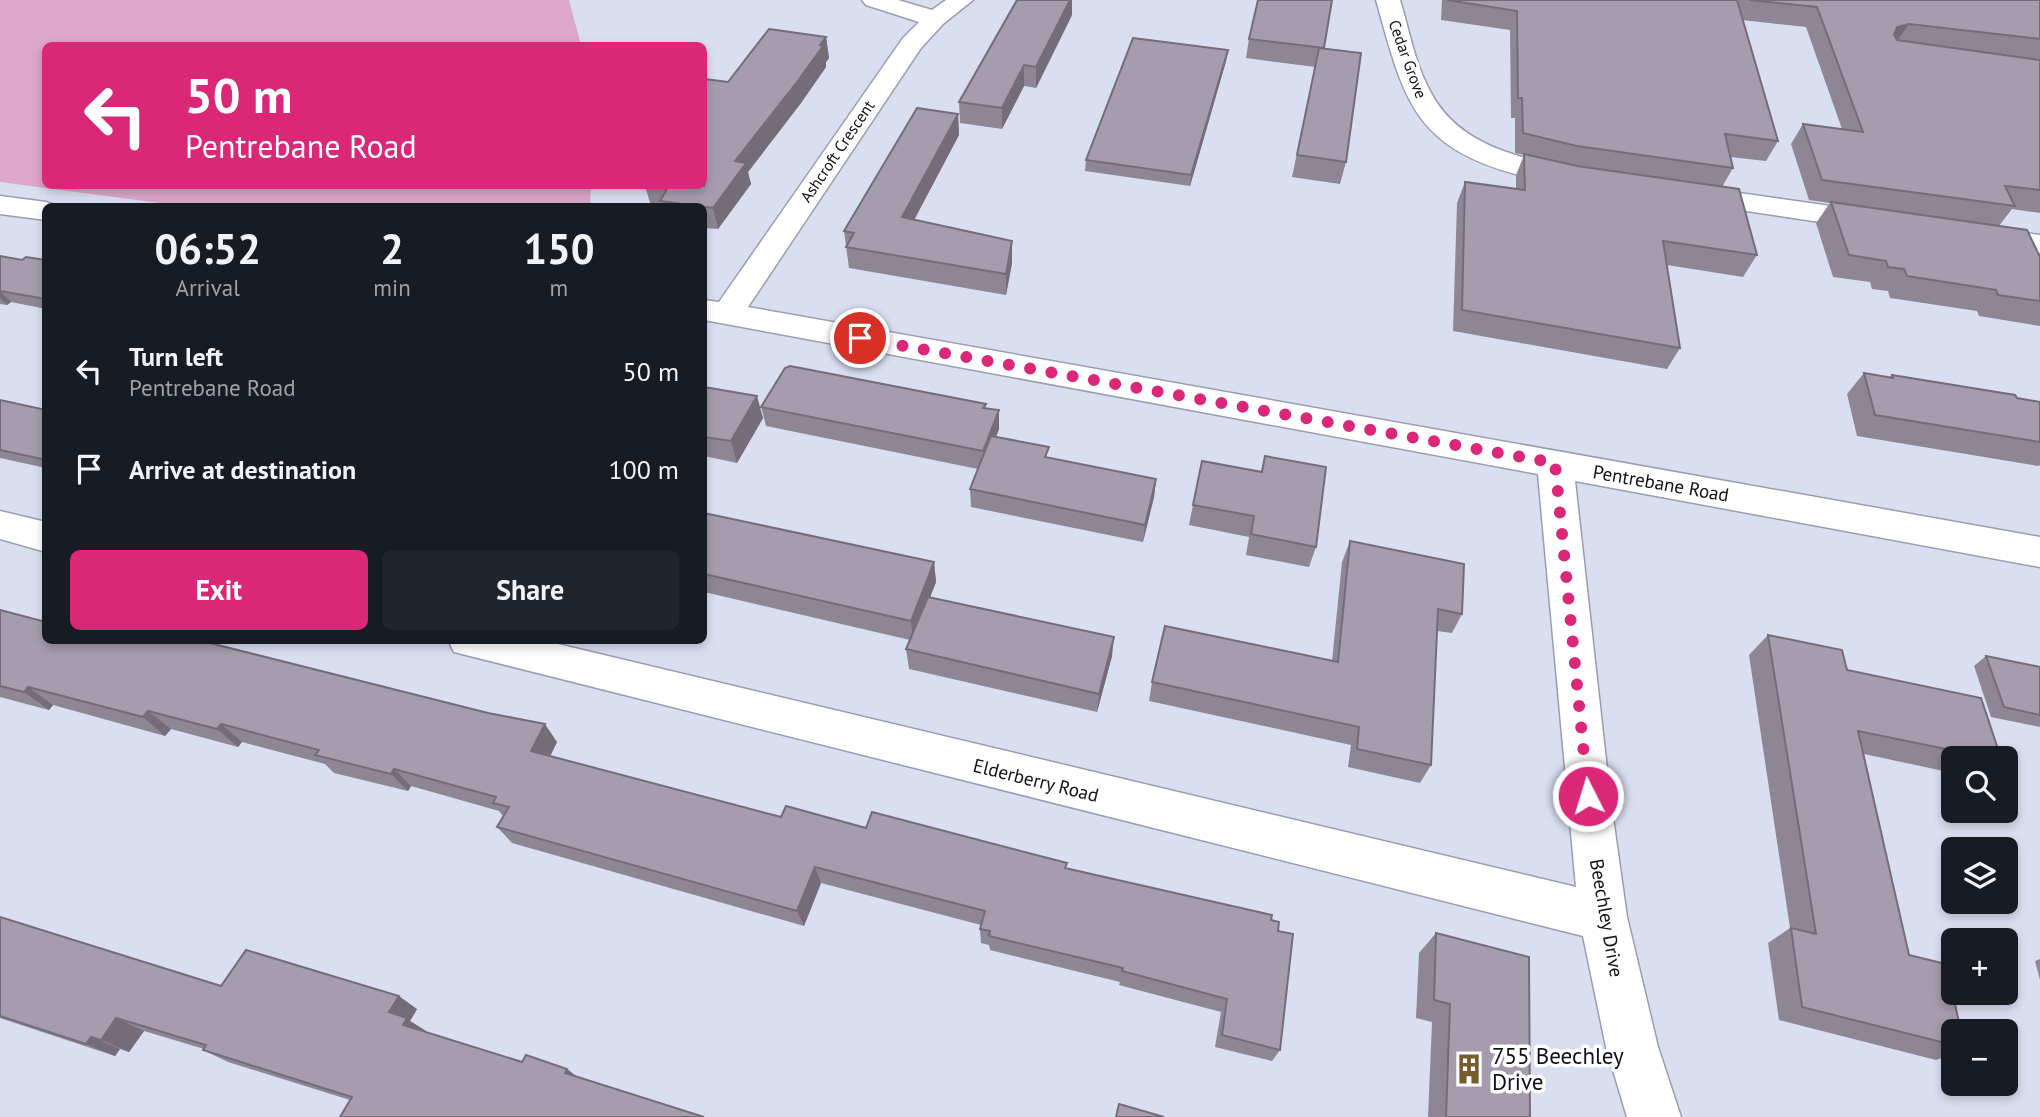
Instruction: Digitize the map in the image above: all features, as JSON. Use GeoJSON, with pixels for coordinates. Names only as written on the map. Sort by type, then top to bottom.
{"type":"FeatureCollection","features":[{"type":"Feature","properties":{"kind":"street"},"geometry":{"type":"LineString","coordinates":[[874,0],[935,19]]}},
{"type":"Feature","properties":{"kind":"street","name":"Ashcroft Crescent"},"geometry":{"type":"LineString","coordinates":[[715,312],[896,65],[935,19],[961,0]]}},
{"type":"Feature","properties":{"kind":"street","name":"Cedar Grove"},"geometry":{"type":"LineString","coordinates":[[1388,0],[1415,88],[1433,119],[1443,129],[1471,148],[1516,166],[1593,181]]}},
{"type":"Feature","properties":{"kind":"street"},"geometry":{"type":"LineString","coordinates":[[1658,190],[1894,224]]}},
{"type":"Feature","properties":{"kind":"street"},"geometry":{"type":"LineString","coordinates":[[0,205],[42,210]]}},
{"type":"Feature","properties":{"kind":"street"},"geometry":{"type":"LineString","coordinates":[[1960,233],[2040,244]]}},
{"type":"Feature","properties":{"kind":"street","name":"Pentrebane Road"},"geometry":{"type":"LineString","coordinates":[[715,312],[2040,552]]}},
{"type":"Feature","properties":{"kind":"street","name":"Beechley Drive"},"geometry":{"type":"LineString","coordinates":[[1555,463],[1588,796],[1603,917],[1632,1047],[1654,1117]]}},
{"type":"Feature","properties":{"kind":"street"},"geometry":{"type":"LineString","coordinates":[[0,525],[42,536]]}},
{"type":"Feature","properties":{"kind":"street","name":"Elderberry Road"},"geometry":{"type":"LineString","coordinates":[[484,644],[1603,917]]}},
{"type":"Feature","properties":{"kind":"shaded area"},"geometry":{"type":"Polygon","coordinates":[[[0,0],[569,0],[580,42],[42,42],[42,188],[0,182],[0,0]]]}},
{"type":"Feature","properties":{"kind":"shaded area"},"geometry":{"type":"Polygon","coordinates":[[[53,189],[591,189],[590,203],[159,203],[53,189]]]}},
{"type":"Feature","properties":{"kind":"building"},"geometry":{"type":"Polygon","coordinates":[[[1017,0],[1070,0],[1036,67],[1024,65],[1002,108],[959,102],[1017,0]]]}},
{"type":"Feature","properties":{"kind":"building"},"geometry":{"type":"Polygon","coordinates":[[[1258,0],[1332,0],[1324,48],[1249,39],[1258,0]]]}},
{"type":"Feature","properties":{"kind":"building"},"geometry":{"type":"Polygon","coordinates":[[[1447,0],[1737,0],[1778,141],[1725,134],[1733,168],[1577,146],[1523,133],[1522,98],[1518,98],[1517,11],[1447,0]]]}},
{"type":"Feature","properties":{"kind":"building"},"geometry":{"type":"Polygon","coordinates":[[[1749,0],[2040,0],[2040,39],[1909,24],[1897,27],[1894,35],[1897,40],[2040,60],[2040,190],[2005,186],[2015,206],[1822,180],[1803,124],[1863,132],[1817,7],[1749,0]]]}},
{"type":"Feature","properties":{"kind":"building"},"geometry":{"type":"Polygon","coordinates":[[[769,29],[826,37],[820,45],[823,46],[797,82],[735,161],[746,163],[713,208],[707,207],[707,203],[660,201],[667,189],[707,189],[707,79],[728,82],[769,29]]]}},
{"type":"Feature","properties":{"kind":"building"},"geometry":{"type":"Polygon","coordinates":[[[1133,38],[1228,50],[1191,175],[1086,160],[1133,38]]]}},
{"type":"Feature","properties":{"kind":"building"},"geometry":{"type":"Polygon","coordinates":[[[1319,48],[1361,53],[1346,162],[1297,155],[1319,48]]]}},
{"type":"Feature","properties":{"kind":"building"},"geometry":{"type":"Polygon","coordinates":[[[917,108],[958,114],[902,217],[1012,241],[1006,274],[846,247],[854,233],[844,231],[917,108]]]}},
{"type":"Feature","properties":{"kind":"building"},"geometry":{"type":"Polygon","coordinates":[[[1524,154],[1577,166],[1739,189],[1757,255],[1663,241],[1680,348],[1462,310],[1465,182],[1525,190],[1524,154]]]}},
{"type":"Feature","properties":{"kind":"building"},"geometry":{"type":"Polygon","coordinates":[[[1831,202],[2027,230],[2040,257],[2040,301],[1998,295],[1996,290],[1907,276],[1904,269],[1888,267],[1886,261],[1849,255],[1831,202]]]}},
{"type":"Feature","properties":{"kind":"building"},"geometry":{"type":"Polygon","coordinates":[[[0,256],[22,260],[26,257],[42,259],[42,298],[0,291],[0,256]]]}},
{"type":"Feature","properties":{"kind":"building"},"geometry":{"type":"Polygon","coordinates":[[[790,366],[986,404],[983,408],[999,410],[983,451],[761,407],[785,368],[790,366]]]}},
{"type":"Feature","properties":{"kind":"building"},"geometry":{"type":"Polygon","coordinates":[[[1864,373],[2015,395],[2017,398],[2040,402],[2040,442],[1875,415],[1864,373]]]}},
{"type":"Feature","properties":{"kind":"building"},"geometry":{"type":"Polygon","coordinates":[[[707,388],[757,396],[731,441],[707,437],[707,388]]]}},
{"type":"Feature","properties":{"kind":"building"},"geometry":{"type":"Polygon","coordinates":[[[0,400],[42,409],[42,459],[0,450],[0,400]]]}},
{"type":"Feature","properties":{"kind":"building"},"geometry":{"type":"Polygon","coordinates":[[[991,436],[1049,447],[1045,457],[1156,479],[1145,525],[970,489],[991,436]]]}},
{"type":"Feature","properties":{"kind":"building"},"geometry":{"type":"Polygon","coordinates":[[[1265,456],[1326,467],[1316,547],[1251,534],[1254,516],[1193,505],[1202,461],[1262,472],[1265,456]]]}},
{"type":"Feature","properties":{"kind":"building"},"geometry":{"type":"Polygon","coordinates":[[[707,514],[934,562],[911,621],[707,575],[707,514]]]}},
{"type":"Feature","properties":{"kind":"building"},"geometry":{"type":"Polygon","coordinates":[[[1350,541],[1464,564],[1462,614],[1438,609],[1431,765],[1357,749],[1359,727],[1152,682],[1165,626],[1338,662],[1350,541]]]}},
{"type":"Feature","properties":{"kind":"building"},"geometry":{"type":"Polygon","coordinates":[[[928,597],[1114,637],[1099,694],[906,649],[928,597]]]}},
{"type":"Feature","properties":{"kind":"building"},"geometry":{"type":"Polygon","coordinates":[[[0,610],[42,621],[42,644],[214,644],[488,713],[545,724],[531,751],[781,817],[786,806],[866,828],[872,812],[1067,863],[1065,868],[1272,915],[1271,920],[1279,922],[1278,931],[1293,934],[1280,1050],[1222,1035],[1227,999],[1122,971],[1123,968],[989,936],[990,931],[980,929],[985,911],[815,867],[797,911],[497,827],[509,807],[493,803],[496,797],[394,769],[391,774],[315,755],[319,750],[221,724],[217,729],[148,711],[143,717],[28,687],[24,692],[0,686],[0,610]]]}},
{"type":"Feature","properties":{"kind":"building"},"geometry":{"type":"Polygon","coordinates":[[[1768,635],[1842,650],[1847,670],[1981,698],[1997,746],[1941,748],[1858,731],[1909,955],[1941,963],[1941,1005],[1955,1005],[1958,1019],[1941,1019],[1941,1042],[1802,1007],[1791,928],[1816,934],[1768,635]]]}},
{"type":"Feature","properties":{"kind":"building"},"geometry":{"type":"Polygon","coordinates":[[[1986,656],[2040,667],[2040,715],[2004,707],[1986,656]]]}},
{"type":"Feature","properties":{"kind":"building"},"geometry":{"type":"Polygon","coordinates":[[[0,917],[221,986],[246,950],[399,996],[389,1012],[407,1018],[403,1025],[522,1062],[526,1055],[567,1069],[565,1073],[704,1117],[340,1117],[352,1097],[203,1050],[206,1045],[116,1018],[101,1040],[91,1037],[86,1044],[0,1016],[0,917]]]}},
{"type":"Feature","properties":{"kind":"building","name":"755 Beechley Drive"},"geometry":{"type":"Polygon","coordinates":[[[1436,933],[1529,957],[1530,1117],[1446,1117],[1450,1004],[1434,1000],[1436,933]]]}},
{"type":"Feature","properties":{"kind":"building"},"geometry":{"type":"Polygon","coordinates":[[[1119,1104],[1164,1117],[1116,1117],[1119,1104]]]}},
{"type":"Feature","properties":{"kind":"place","name":"755 Beechley Drive"},"geometry":{"type":"Point","coordinates":[1469,1069]}},
{"type":"Feature","properties":{"kind":"route"},"geometry":{"type":"LineString","coordinates":[[860,338],[1555,463],[1588,796]]}}]}
